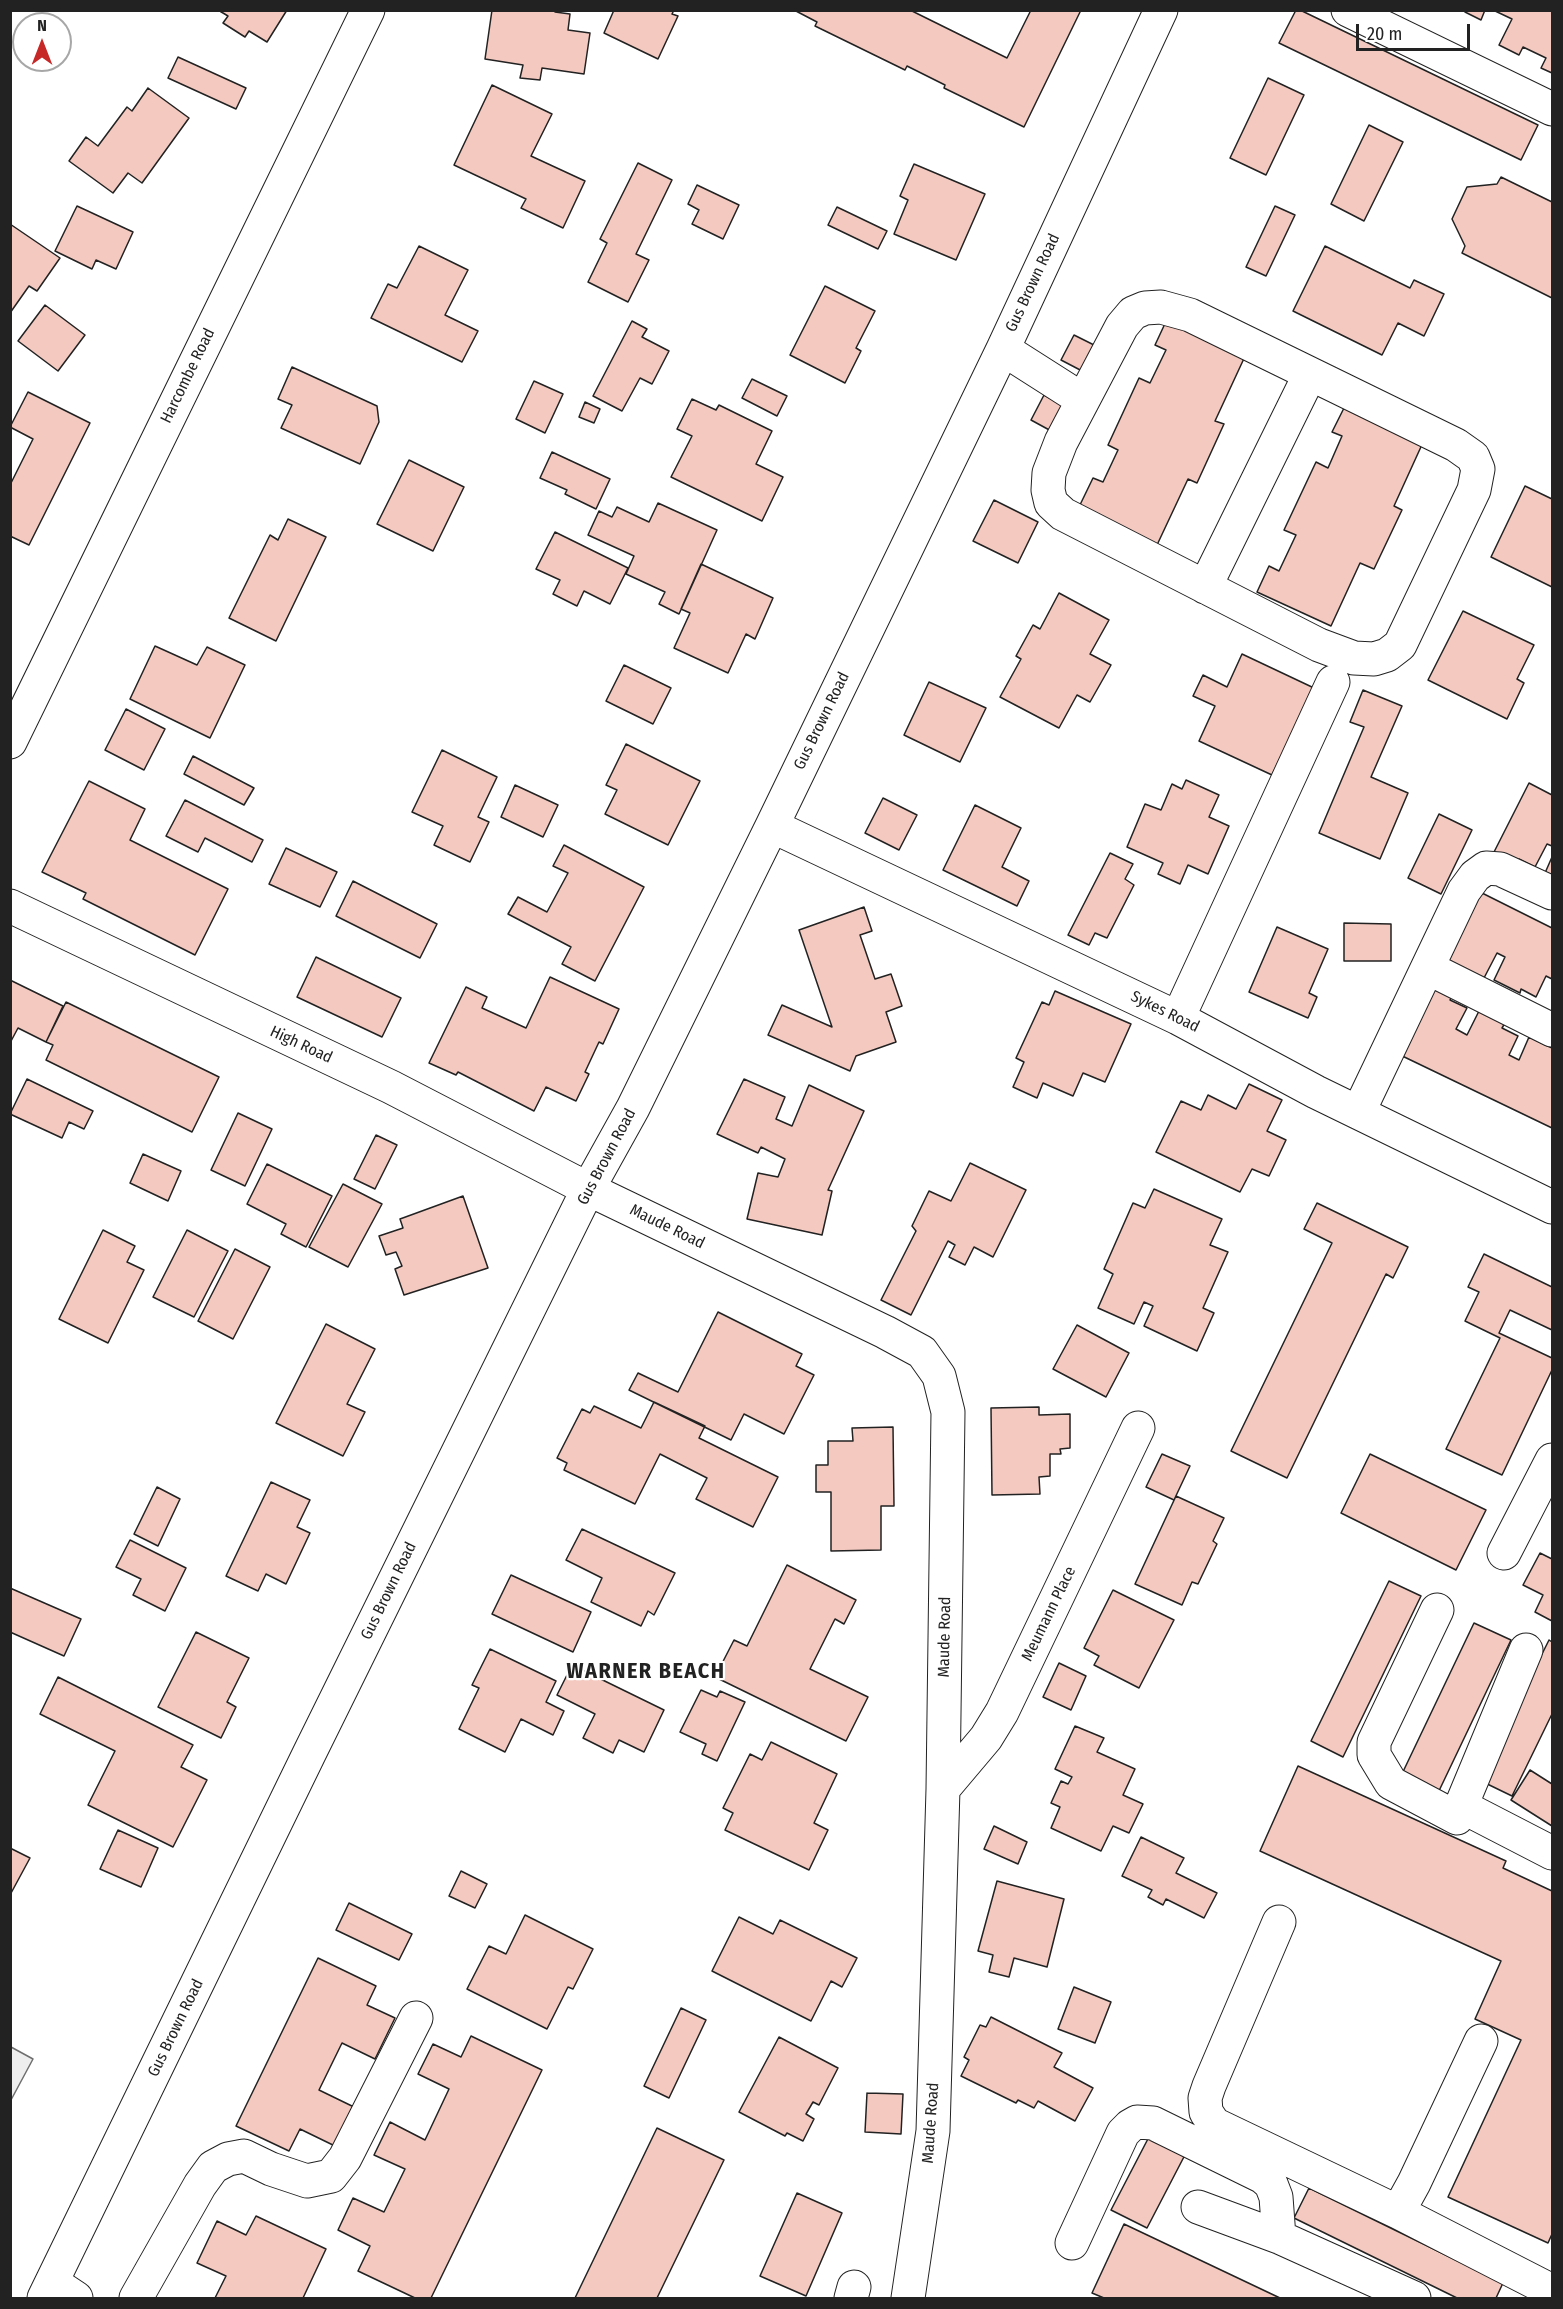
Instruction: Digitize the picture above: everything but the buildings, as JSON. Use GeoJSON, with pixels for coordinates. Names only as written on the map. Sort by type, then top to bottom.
{"type":"FeatureCollection","features":[{"type":"Feature","properties":{"kind":"street","name":"Harcombe Road"},"geometry":{"type":"LineString","coordinates":[[10,742],[368,10]]}},
{"type":"Feature","properties":{"kind":"street","name":"Gus Brown Road"},"geometry":{"type":"LineString","coordinates":[[57,2293],[304,1764],[588,1190],[633,1108],[772,826],[1003,349],[1161,10]]}},
{"type":"Feature","properties":{"kind":"street"},"geometry":{"type":"LineString","coordinates":[[1348,10],[1552,109]]}},
{"type":"Feature","properties":{"kind":"street"},"geometry":{"type":"LineString","coordinates":[[1161,306],[1190,315],[1456,445],[1473,457],[1478,469],[1474,490],[1400,645],[1387,655],[1374,659],[1354,658],[1318,645],[1063,514],[1051,503],[1048,490],[1049,473],[1061,442],[1083,400],[1122,326],[1133,314],[1145,308],[1161,306]]}},
{"type":"Feature","properties":{"kind":"street"},"geometry":{"type":"LineString","coordinates":[[1003,349],[1083,400]]}},
{"type":"Feature","properties":{"kind":"street"},"geometry":{"type":"LineString","coordinates":[[1205,587],[1310,374]]}},
{"type":"Feature","properties":{"kind":"street"},"geometry":{"type":"LineString","coordinates":[[1178,1018],[1333,682]]}},
{"type":"Feature","properties":{"kind":"street","name":"Sykes Road"},"geometry":{"type":"LineString","coordinates":[[772,826],[1178,1018],[1316,1092],[1552,1207]]}},
{"type":"Feature","properties":{"kind":"street"},"geometry":{"type":"LineString","coordinates":[[1359,1112],[1464,891],[1475,876],[1486,868],[1500,869],[1552,893]]}},
{"type":"Feature","properties":{"kind":"street","name":"High Road"},"geometry":{"type":"LineString","coordinates":[[10,906],[391,1087],[588,1190]]}},
{"type":"Feature","properties":{"kind":"street"},"geometry":{"type":"LineString","coordinates":[[1428,968],[1552,1030]]}},
{"type":"Feature","properties":{"kind":"street","name":"Maude Road"},"geometry":{"type":"LineString","coordinates":[[588,1190],[922,1352],[939,1376],[948,1412],[943,1789],[933,2131],[908,2298]]}},
{"type":"Feature","properties":{"kind":"street","name":"Meumann Place"},"geometry":{"type":"LineString","coordinates":[[943,1789],[986,1738],[1002,1712],[1138,1428]]}},
{"type":"Feature","properties":{"kind":"street"},"geometry":{"type":"LineString","coordinates":[[1504,1553],[1552,1460]]}},
{"type":"Feature","properties":{"kind":"street"},"geometry":{"type":"LineString","coordinates":[[1437,1610],[1374,1742],[1374,1755],[1391,1783],[1457,1818],[1526,1650]]}},
{"type":"Feature","properties":{"kind":"street"},"geometry":{"type":"LineString","coordinates":[[1461,1806],[1552,1853]]}},
{"type":"Feature","properties":{"kind":"street"},"geometry":{"type":"LineString","coordinates":[[1279,1922],[1205,2098],[1206,2112],[1214,2124],[1398,2212],[1552,2291]]}},
{"type":"Feature","properties":{"kind":"street"},"geometry":{"type":"LineString","coordinates":[[136,2298],[200,2185],[213,2168],[228,2159],[244,2156],[271,2169],[307,2181],[331,2176],[345,2158],[416,2018]]}},
{"type":"Feature","properties":{"kind":"street"},"geometry":{"type":"LineString","coordinates":[[1398,2212],[1481,2041]]}},
{"type":"Feature","properties":{"kind":"street"},"geometry":{"type":"LineString","coordinates":[[1072,2243],[1123,2133],[1137,2122],[1153,2123],[1263,2177],[1270,2184],[1276,2197],[1279,2237]]}},
{"type":"Feature","properties":{"kind":"street"},"geometry":{"type":"LineString","coordinates":[[1198,2207],[1279,2237],[1414,2298]]}},
{"type":"Feature","properties":{"kind":"shaded area"},"geometry":{"type":"Polygon","coordinates":[[[11,2047],[33,2059],[11,2100],[11,2047]]]}},
{"type":"Feature","properties":{"kind":"district","name":"WARNER BEACH"},"geometry":{"type":"Point","coordinates":[646,1672]}}]}
